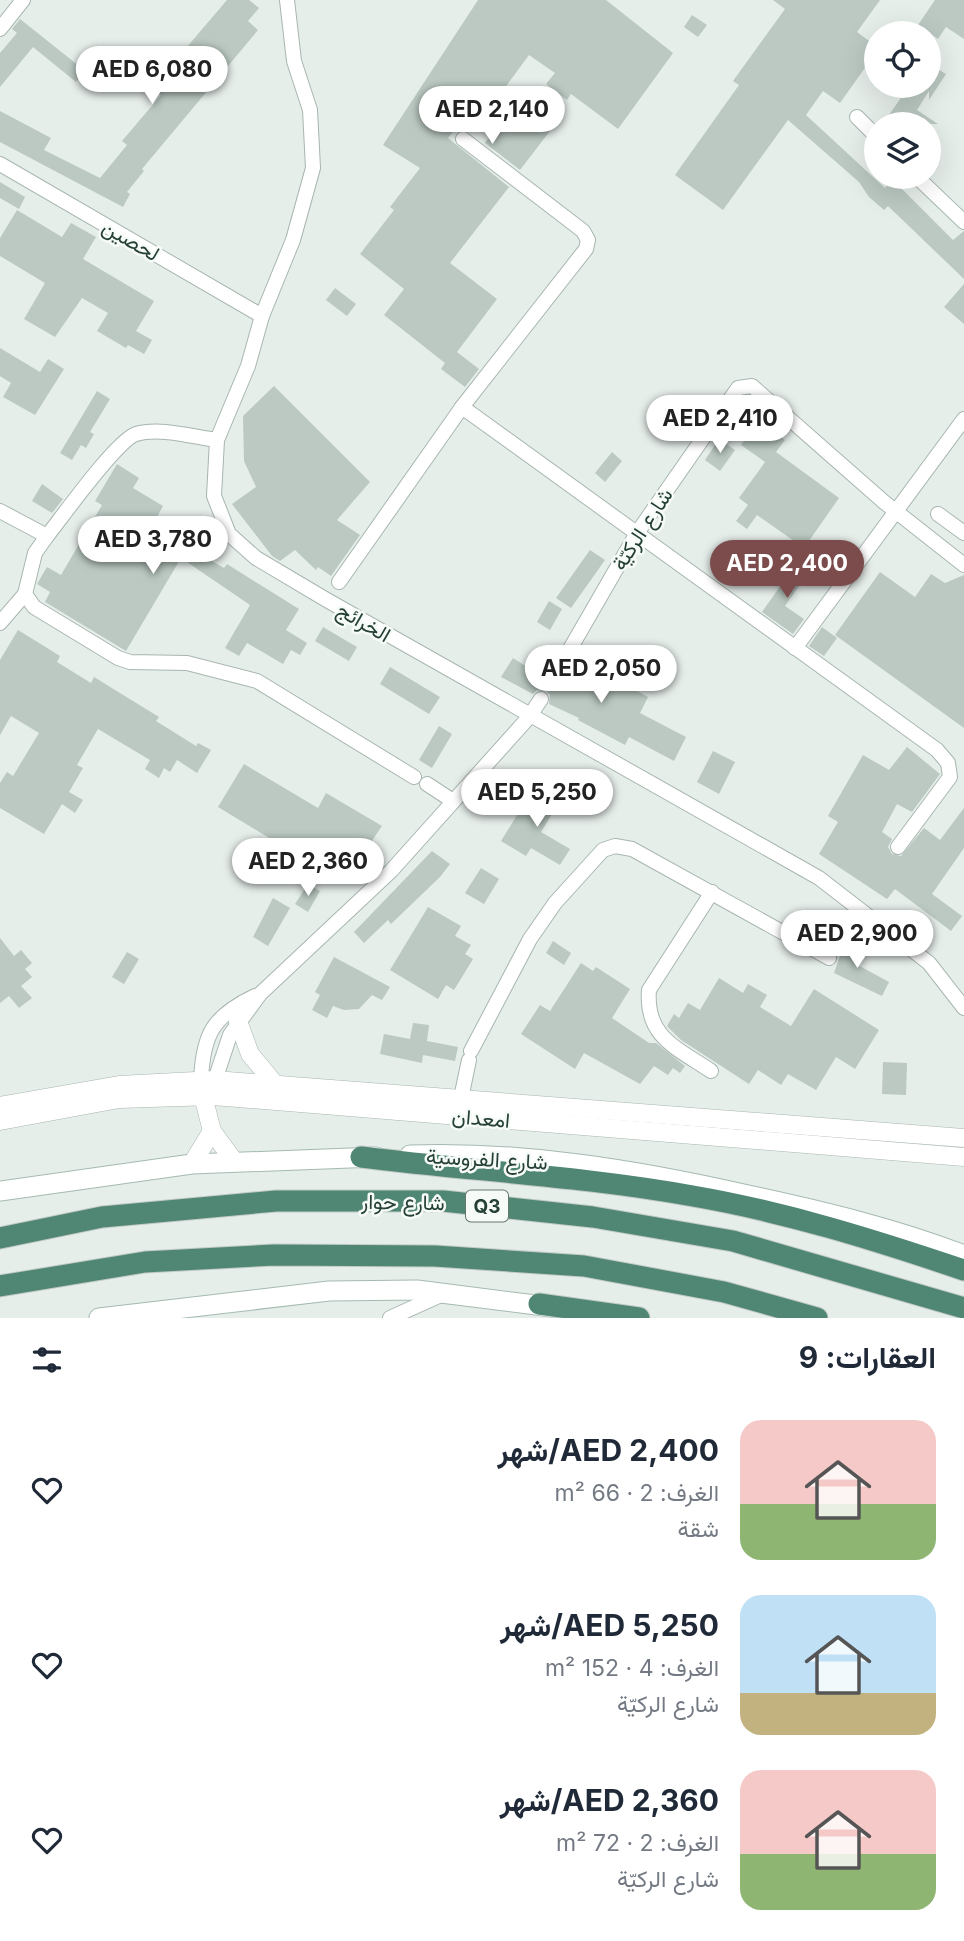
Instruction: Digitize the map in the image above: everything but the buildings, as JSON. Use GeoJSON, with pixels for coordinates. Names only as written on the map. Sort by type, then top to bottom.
{"type":"FeatureCollection","features":[{"type":"Feature","properties":{"kind":"highway"},"geometry":{"type":"LineString","coordinates":[[361,1157],[592,1180],[695,1196],[823,1224],[964,1270]]}},
{"type":"Feature","properties":{"kind":"highway","name":"شارع حوار"},"geometry":{"type":"LineString","coordinates":[[0,1238],[102,1217],[276,1201],[443,1201],[593,1217],[733,1241],[964,1308]]}},
{"type":"Feature","properties":{"kind":"highway"},"geometry":{"type":"LineString","coordinates":[[0,1286],[145,1262],[274,1255],[435,1256],[584,1266],[723,1292],[817,1318]]}},
{"type":"Feature","properties":{"kind":"highway"},"geometry":{"type":"LineString","coordinates":[[539,1304],[639,1318]]}},
{"type":"Feature","properties":{"kind":"main road","name":"شارع الفروسية"},"geometry":{"type":"LineString","coordinates":[[0,1191],[191,1164],[441,1155],[608,1168],[691,1182],[864,1221],[964,1255]]}},
{"type":"Feature","properties":{"kind":"main road"},"geometry":{"type":"LineString","coordinates":[[99,1318],[329,1291],[447,1293],[539,1304],[590,1318]]}},
{"type":"Feature","properties":{"kind":"street"},"geometry":{"type":"LineString","coordinates":[[0,29],[23,0]]}},
{"type":"Feature","properties":{"kind":"street","name":"الخرائج"},"geometry":{"type":"LineString","coordinates":[[287,0],[294,61],[310,110],[313,168],[293,240],[262,316],[248,366],[217,440],[214,496],[229,534],[256,558],[529,717],[819,878],[929,962],[964,1008]]}},
{"type":"Feature","properties":{"kind":"street"},"geometry":{"type":"LineString","coordinates":[[857,117],[864,124]]}},
{"type":"Feature","properties":{"kind":"street"},"geometry":{"type":"LineString","coordinates":[[339,582],[462,407],[586,248],[587,240],[583,231],[463,139]]}},
{"type":"Feature","properties":{"kind":"street","name":"لحصين"},"geometry":{"type":"LineString","coordinates":[[0,164],[262,316]]}},
{"type":"Feature","properties":{"kind":"street"},"geometry":{"type":"LineString","coordinates":[[930,189],[964,222]]}},
{"type":"Feature","properties":{"kind":"street","name":"شارع الركيّة"},"geometry":{"type":"LineString","coordinates":[[551,682],[637,533],[738,388],[752,386],[895,512]]}},
{"type":"Feature","properties":{"kind":"street"},"geometry":{"type":"LineString","coordinates":[[462,407],[937,750],[948,763],[950,777],[898,847]]}},
{"type":"Feature","properties":{"kind":"street"},"geometry":{"type":"LineString","coordinates":[[795,648],[964,419]]}},
{"type":"Feature","properties":{"kind":"street"},"geometry":{"type":"LineString","coordinates":[[0,623],[25,594],[36,553],[47,536],[117,450],[135,435],[164,433],[217,440]]}},
{"type":"Feature","properties":{"kind":"street"},"geometry":{"type":"LineString","coordinates":[[0,511],[47,536]]}},
{"type":"Feature","properties":{"kind":"street"},"geometry":{"type":"LineString","coordinates":[[895,512],[964,565]]}},
{"type":"Feature","properties":{"kind":"street"},"geometry":{"type":"LineString","coordinates":[[938,514],[964,533]]}},
{"type":"Feature","properties":{"kind":"street"},"geometry":{"type":"LineString","coordinates":[[25,594],[34,607],[118,658],[131,662],[187,663],[257,681],[453,800]]}},
{"type":"Feature","properties":{"kind":"street"},"geometry":{"type":"LineString","coordinates":[[207,1091],[237,1021],[260,994],[391,871],[529,717],[541,699]]}},
{"type":"Feature","properties":{"kind":"street"},"geometry":{"type":"LineString","coordinates":[[461,1098],[470,1056],[530,939],[555,903],[603,850],[615,846],[632,849],[829,958]]}},
{"type":"Feature","properties":{"kind":"street"},"geometry":{"type":"LineString","coordinates":[[711,1071],[663,1039],[648,1012],[648,1001],[649,990],[712,892]]}},
{"type":"Feature","properties":{"kind":"street"},"geometry":{"type":"LineString","coordinates":[[234,1161],[212,1132],[205,1040],[215,1023],[239,1004],[260,994]]}},
{"type":"Feature","properties":{"kind":"street"},"geometry":{"type":"LineString","coordinates":[[237,1021],[250,1054],[274,1083]]}},
{"type":"Feature","properties":{"kind":"street","name":"امعدان"},"geometry":{"type":"LineString","coordinates":[[0,1121],[119,1099],[274,1083],[964,1138]]}},
{"type":"Feature","properties":{"kind":"street","name":"امعدان"},"geometry":{"type":"LineString","coordinates":[[0,1106],[119,1085],[964,1157]]}},
{"type":"Feature","properties":{"kind":"street"},"geometry":{"type":"LineString","coordinates":[[191,1164],[212,1132]]}},
{"type":"Feature","properties":{"kind":"street"},"geometry":{"type":"LineString","coordinates":[[390,1318],[447,1293]]}}]}
